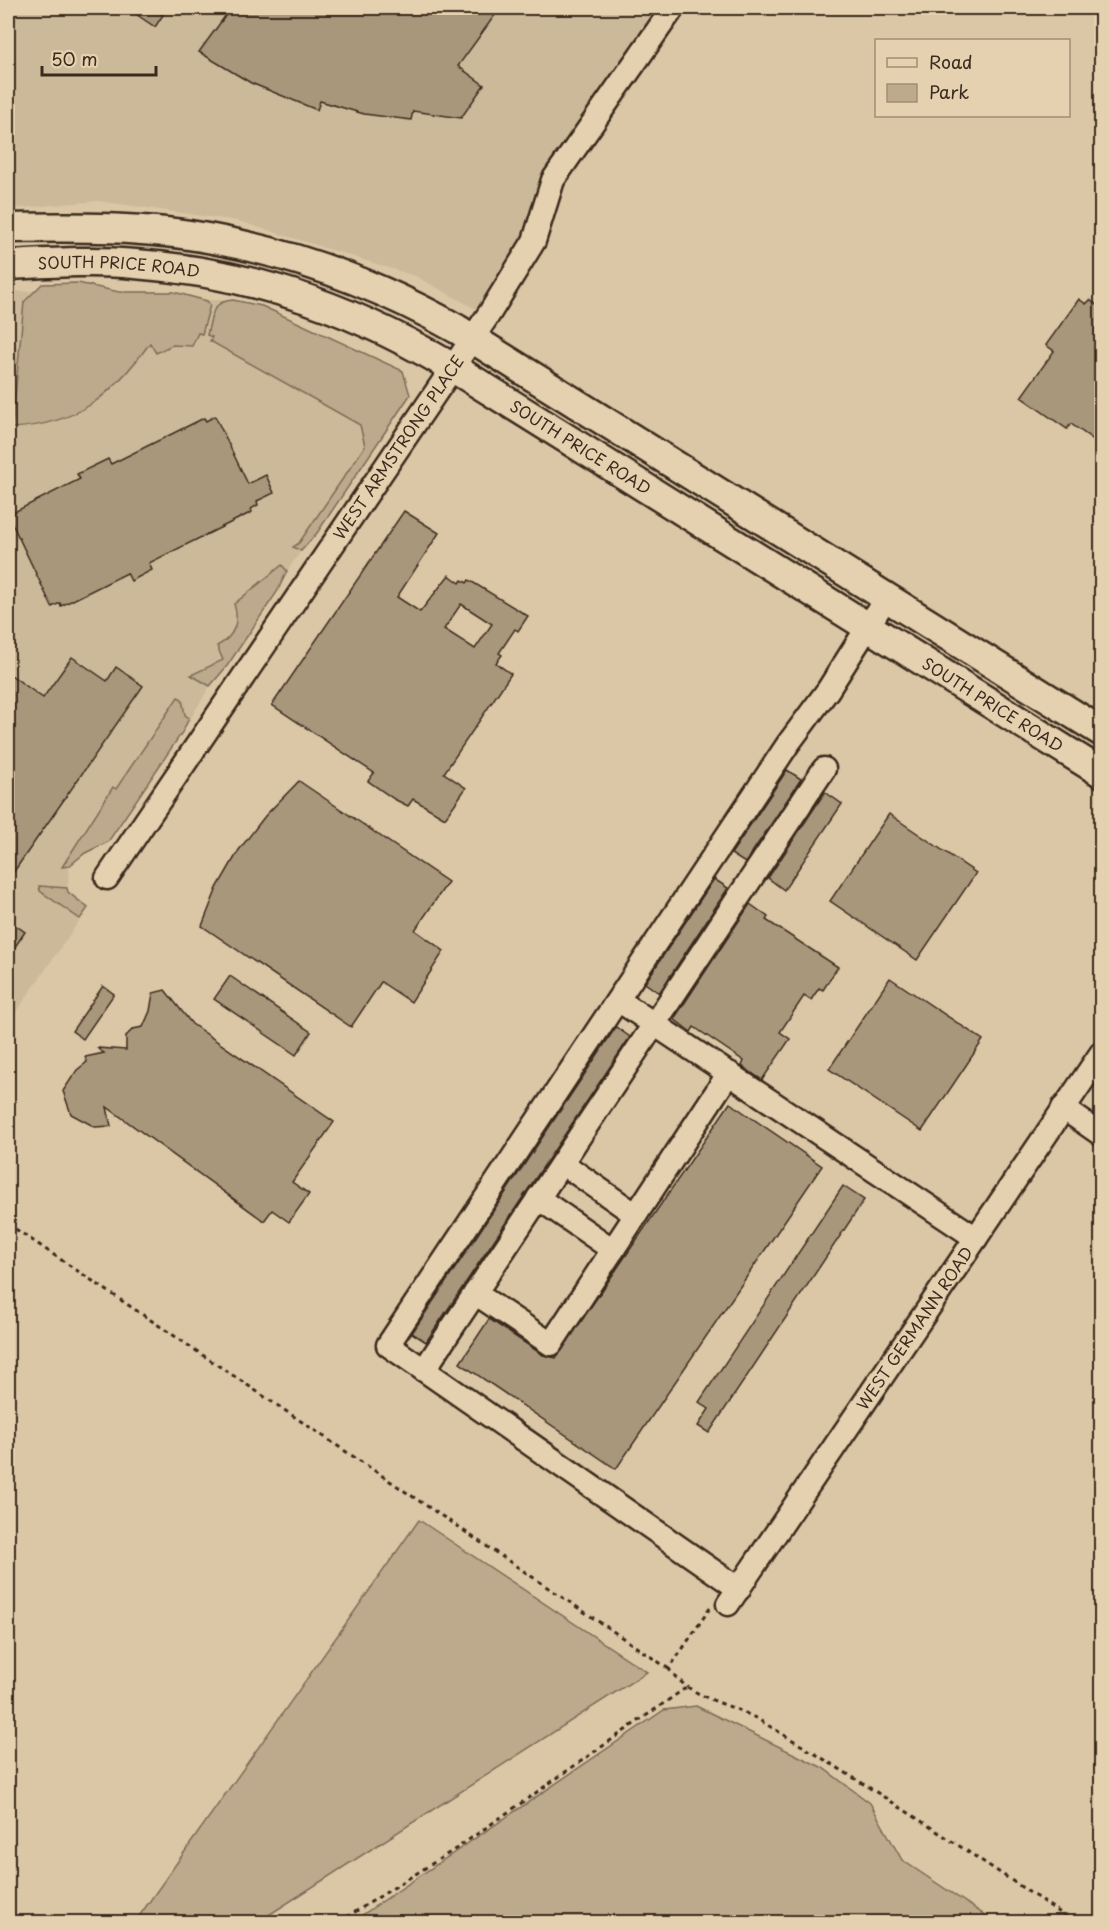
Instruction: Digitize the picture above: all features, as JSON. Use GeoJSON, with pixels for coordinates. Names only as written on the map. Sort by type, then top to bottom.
{"type":"FeatureCollection","features":[{"type":"Feature","properties":{"kind":"main road","name":"SOUTH PRICE ROAD"},"geometry":{"type":"LineString","coordinates":[[8,228],[107,228],[213,238],[334,271],[389,293],[472,340],[1101,732]]}},
{"type":"Feature","properties":{"kind":"main road"},"geometry":{"type":"LineString","coordinates":[[8,264],[14,250],[20,248],[104,244],[159,232]]}},
{"type":"Feature","properties":{"kind":"main road","name":"SOUTH PRICE ROAD"},"geometry":{"type":"LineString","coordinates":[[8,264],[134,263],[202,271],[262,284],[322,303],[372,324],[453,368],[1101,773]]}},
{"type":"Feature","properties":{"kind":"street","name":"WEST ARMSTRONG PLACE"},"geometry":{"type":"LineString","coordinates":[[107,878],[472,340],[534,241],[553,180],[673,8]]}},
{"type":"Feature","properties":{"kind":"street"},"geometry":{"type":"LineString","coordinates":[[733,1596],[388,1346],[788,744],[828,690],[886,598]]}},
{"type":"Feature","properties":{"kind":"street"},"geometry":{"type":"LineString","coordinates":[[424,1370],[824,769]]}},
{"type":"Feature","properties":{"kind":"street"},"geometry":{"type":"LineString","coordinates":[[618,1000],[976,1238]]}},
{"type":"Feature","properties":{"kind":"street","name":"WEST GERMANN ROAD"},"geometry":{"type":"LineString","coordinates":[[733,1596],[1101,1052]]}},
{"type":"Feature","properties":{"kind":"street"},"geometry":{"type":"LineString","coordinates":[[475,1293],[551,1344],[729,1073]]}},
{"type":"Feature","properties":{"kind":"street"},"geometry":{"type":"LineString","coordinates":[[1064,1108],[1101,1135]]}},
{"type":"Feature","properties":{"kind":"street"},"geometry":{"type":"LineString","coordinates":[[562,1163],[636,1215]]}},
{"type":"Feature","properties":{"kind":"street"},"geometry":{"type":"LineString","coordinates":[[538,1198],[613,1250]]}},
{"type":"Feature","properties":{"kind":"path"},"geometry":{"type":"LineString","coordinates":[[8,1224],[669,1669],[687,1687],[757,1719],[980,1859],[1074,1923]]}},
{"type":"Feature","properties":{"kind":"path"},"geometry":{"type":"LineString","coordinates":[[669,1669],[716,1600],[727,1594],[733,1596]]}},
{"type":"Feature","properties":{"kind":"path"},"geometry":{"type":"LineString","coordinates":[[339,1923],[457,1848],[687,1687]]}},
{"type":"Feature","properties":{"kind":"shaded area"},"geometry":{"type":"Polygon","coordinates":[[[8,8],[682,8],[476,309],[415,276],[238,221],[98,201],[8,209],[8,8]]]}},
{"type":"Feature","properties":{"kind":"shaded area"},"geometry":{"type":"Polygon","coordinates":[[[78,283],[119,292],[165,291],[201,300],[233,300],[262,306],[403,371],[410,395],[317,533],[308,541],[287,571],[277,592],[227,666],[210,686],[183,731],[108,842],[70,863],[67,892],[88,908],[8,1024],[8,292],[34,291],[42,284],[78,283]]]}},
{"type":"Feature","properties":{"kind":"green space"},"geometry":{"type":"Polygon","coordinates":[[[78,283],[119,292],[174,292],[207,301],[210,305],[202,334],[198,333],[192,346],[172,345],[156,353],[150,343],[122,378],[92,404],[57,420],[12,428],[24,302],[42,284],[78,283]]]}},
{"type":"Feature","properties":{"kind":"green space"},"geometry":{"type":"Polygon","coordinates":[[[233,300],[262,306],[403,371],[410,395],[317,533],[301,551],[293,547],[299,543],[365,446],[360,425],[210,341],[212,337],[207,335],[216,307],[220,303],[233,300]]]}},
{"type":"Feature","properties":{"kind":"green space"},"geometry":{"type":"Polygon","coordinates":[[[282,565],[287,571],[277,592],[227,666],[210,686],[191,675],[223,660],[217,646],[228,638],[234,628],[236,611],[234,604],[282,565]]]}},
{"type":"Feature","properties":{"kind":"green space"},"geometry":{"type":"Polygon","coordinates":[[[178,697],[182,699],[185,715],[189,718],[183,731],[108,842],[85,853],[69,866],[62,867],[113,787],[116,789],[178,697]]]}},
{"type":"Feature","properties":{"kind":"green space"},"geometry":{"type":"Polygon","coordinates":[[[39,886],[67,888],[68,892],[88,908],[80,919],[40,891],[39,886]]]}},
{"type":"Feature","properties":{"kind":"green space"},"geometry":{"type":"Polygon","coordinates":[[[419,1520],[647,1672],[258,1922],[135,1922],[419,1520]]]}},
{"type":"Feature","properties":{"kind":"green space"},"geometry":{"type":"Polygon","coordinates":[[[696,1706],[823,1768],[870,1803],[902,1860],[995,1922],[352,1922],[664,1710],[696,1706]]]}},
{"type":"Feature","properties":{"kind":"building"},"geometry":{"type":"Polygon","coordinates":[[[127,8],[152,8],[163,15],[155,27],[127,8]]]}},
{"type":"Feature","properties":{"kind":"building"},"geometry":{"type":"Polygon","coordinates":[[[231,8],[500,8],[458,66],[484,85],[461,118],[413,111],[411,120],[364,114],[320,101],[317,110],[251,83],[199,52],[231,8]]]}},
{"type":"Feature","properties":{"kind":"building"},"geometry":{"type":"Polygon","coordinates":[[[1079,299],[1086,304],[1090,300],[1101,308],[1101,445],[1071,424],[1067,429],[1021,397],[1054,351],[1046,345],[1079,299]]]}},
{"type":"Feature","properties":{"kind":"building"},"geometry":{"type":"Polygon","coordinates":[[[215,416],[248,484],[266,475],[274,493],[257,501],[258,505],[251,509],[252,512],[149,563],[152,570],[131,581],[127,573],[61,606],[60,603],[52,607],[8,515],[80,479],[77,474],[108,459],[111,464],[204,418],[206,421],[215,416]]]}},
{"type":"Feature","properties":{"kind":"building"},"geometry":{"type":"Polygon","coordinates":[[[404,511],[439,533],[397,597],[420,612],[449,575],[460,583],[462,580],[467,583],[469,580],[528,616],[518,631],[515,629],[499,653],[502,655],[496,663],[511,674],[444,773],[466,788],[445,818],[413,799],[408,806],[394,799],[368,781],[374,773],[272,705],[404,511]],[[461,604],[444,629],[475,649],[492,624],[461,604]]]}},
{"type":"Feature","properties":{"kind":"building"},"geometry":{"type":"Polygon","coordinates":[[[72,657],[107,681],[116,667],[143,686],[8,880],[8,673],[43,698],[72,657]]]}},
{"type":"Feature","properties":{"kind":"building"},"geometry":{"type":"Polygon","coordinates":[[[787,770],[801,779],[745,863],[731,854],[787,770]]]}},
{"type":"Feature","properties":{"kind":"building"},"geometry":{"type":"Polygon","coordinates":[[[299,781],[448,882],[415,930],[444,951],[411,1002],[381,982],[351,1027],[202,926],[217,888],[239,850],[265,816],[299,781]]]}},
{"type":"Feature","properties":{"kind":"building"},"geometry":{"type":"Polygon","coordinates":[[[825,792],[842,804],[784,890],[768,878],[825,792]]]}},
{"type":"Feature","properties":{"kind":"building"},"geometry":{"type":"Polygon","coordinates":[[[889,814],[976,873],[917,960],[830,901],[889,814]]]}},
{"type":"Feature","properties":{"kind":"building"},"geometry":{"type":"Polygon","coordinates":[[[714,879],[728,888],[659,993],[645,983],[714,879]]]}},
{"type":"Feature","properties":{"kind":"building"},"geometry":{"type":"Polygon","coordinates":[[[750,904],[768,917],[766,920],[838,967],[823,990],[819,988],[811,1000],[804,996],[780,1032],[790,1039],[762,1080],[742,1066],[744,1061],[694,1027],[691,1032],[674,1019],[750,904]]]}},
{"type":"Feature","properties":{"kind":"building"},"geometry":{"type":"Polygon","coordinates":[[[8,920],[25,932],[8,957],[8,920]]]}},
{"type":"Feature","properties":{"kind":"building"},"geometry":{"type":"Polygon","coordinates":[[[230,976],[311,1032],[296,1055],[214,999],[230,976]]]}},
{"type":"Feature","properties":{"kind":"building"},"geometry":{"type":"Polygon","coordinates":[[[890,978],[983,1040],[922,1131],[829,1069],[890,978]]]}},
{"type":"Feature","properties":{"kind":"building"},"geometry":{"type":"Polygon","coordinates":[[[103,986],[114,994],[83,1039],[72,1031],[103,986]]]}},
{"type":"Feature","properties":{"kind":"building"},"geometry":{"type":"Polygon","coordinates":[[[165,990],[192,1024],[334,1122],[292,1182],[309,1194],[289,1222],[272,1210],[264,1221],[107,1107],[111,1126],[95,1127],[71,1114],[63,1091],[77,1070],[87,1062],[85,1057],[104,1053],[97,1048],[126,1050],[126,1036],[133,1029],[143,1027],[150,1011],[153,993],[165,990]]]}},
{"type":"Feature","properties":{"kind":"building"},"geometry":{"type":"Polygon","coordinates":[[[616,1027],[630,1037],[426,1342],[412,1333],[616,1027]]]}},
{"type":"Feature","properties":{"kind":"building"},"geometry":{"type":"Polygon","coordinates":[[[730,1103],[822,1166],[616,1469],[460,1363],[489,1319],[543,1355],[556,1358],[730,1103]]]}},
{"type":"Feature","properties":{"kind":"building"},"geometry":{"type":"Polygon","coordinates":[[[843,1186],[864,1200],[709,1433],[698,1426],[709,1409],[699,1402],[843,1186]]]}}]}
